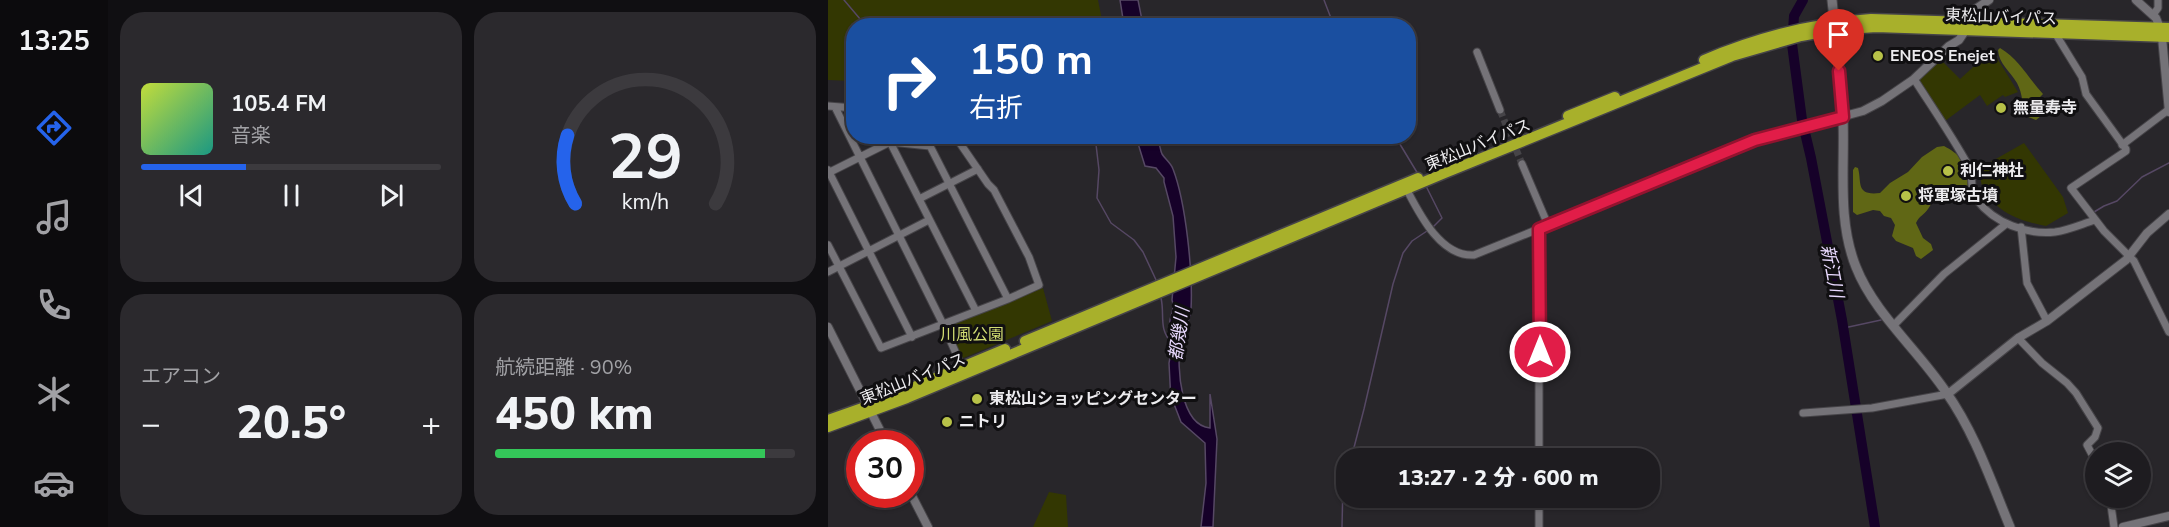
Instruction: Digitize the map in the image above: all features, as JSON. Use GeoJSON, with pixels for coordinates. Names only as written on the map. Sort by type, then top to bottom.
{"type":"FeatureCollection","features":[{"type":"Feature","properties":{"kind":"highway","name":"東松山バイパス"},"geometry":{"type":"LineString","coordinates":[[1969,26],[2165,38]]}},
{"type":"Feature","properties":{"kind":"highway","name":"東松山バイパス"},"geometry":{"type":"LineString","coordinates":[[828,420],[869,409],[1074,325],[1742,44],[1834,27],[1969,26],[2165,38]]}},
{"type":"Feature","properties":{"kind":"highway","name":"東松山バイパス"},"geometry":{"type":"LineString","coordinates":[[1264,246],[1781,37]]}},
{"type":"Feature","properties":{"kind":"highway","name":"東松山バイパス"},"geometry":{"type":"LineString","coordinates":[[828,427],[962,367],[1074,325]]}},
{"type":"Feature","properties":{"kind":"main road"},"geometry":{"type":"LineString","coordinates":[[1832,0],[1843,117],[1844,209],[1847,236],[1856,266],[1863,281],[1894,325],[1948,394],[1975,442],[2010,527]]}},
{"type":"Feature","properties":{"kind":"street"},"geometry":{"type":"LineString","coordinates":[[1407,190],[1417,209],[1437,236],[1451,249],[1474,255],[1755,140],[1863,111],[1914,79],[1949,46],[1959,40],[1969,26],[1977,8],[1989,0]]}},
{"type":"Feature","properties":{"kind":"street"},"geometry":{"type":"LineString","coordinates":[[2122,145],[2169,111],[2165,38],[2158,21],[2136,0]]}},
{"type":"Feature","properties":{"kind":"street"},"geometry":{"type":"LineString","coordinates":[[2153,15],[2158,8],[2158,0]]}},
{"type":"Feature","properties":{"kind":"street"},"geometry":{"type":"LineString","coordinates":[[2055,33],[2059,43],[2082,77],[2086,94],[2126,151],[2071,188],[2095,220],[2130,256],[2169,332]]}},
{"type":"Feature","properties":{"kind":"street"},"geometry":{"type":"LineString","coordinates":[[1477,52],[1500,110]]}},
{"type":"Feature","properties":{"kind":"street"},"geometry":{"type":"LineString","coordinates":[[1914,79],[1970,169],[1970,188],[1990,214],[2006,224],[2033,231],[2055,232],[2095,220]]}},
{"type":"Feature","properties":{"kind":"street"},"geometry":{"type":"LineString","coordinates":[[831,106],[846,107]]}},
{"type":"Feature","properties":{"kind":"street"},"geometry":{"type":"LineString","coordinates":[[831,106],[846,133]]}},
{"type":"Feature","properties":{"kind":"street"},"geometry":{"type":"LineString","coordinates":[[852,144],[944,324],[962,367]]}},
{"type":"Feature","properties":{"kind":"street"},"geometry":{"type":"LineString","coordinates":[[881,144],[828,172],[912,336]]}},
{"type":"Feature","properties":{"kind":"street"},"geometry":{"type":"LineString","coordinates":[[892,144],[976,311]]}},
{"type":"Feature","properties":{"kind":"street"},"geometry":{"type":"LineString","coordinates":[[918,144],[930,146],[1008,299]]}},
{"type":"Feature","properties":{"kind":"street"},"geometry":{"type":"LineString","coordinates":[[828,245],[881,348],[1039,285],[1029,257],[994,190],[961,144]]}},
{"type":"Feature","properties":{"kind":"street"},"geometry":{"type":"LineString","coordinates":[[1522,164],[1548,225]]}},
{"type":"Feature","properties":{"kind":"street"},"geometry":{"type":"LineString","coordinates":[[919,199],[978,169]]}},
{"type":"Feature","properties":{"kind":"street"},"geometry":{"type":"LineString","coordinates":[[1803,413],[1872,408],[1948,394],[2018,338],[2047,321],[2130,256],[2147,233],[2169,214]]}},
{"type":"Feature","properties":{"kind":"street"},"geometry":{"type":"LineString","coordinates":[[828,272],[929,220]]}},
{"type":"Feature","properties":{"kind":"street"},"geometry":{"type":"LineString","coordinates":[[1894,325],[1944,274],[2006,224]]}},
{"type":"Feature","properties":{"kind":"street"},"geometry":{"type":"LineString","coordinates":[[2021,228],[2027,283],[2047,321]]}},
{"type":"Feature","properties":{"kind":"street"},"geometry":{"type":"LineString","coordinates":[[1539,229],[1539,448]]}},
{"type":"Feature","properties":{"kind":"street"},"geometry":{"type":"LineString","coordinates":[[828,327],[880,430]]}},
{"type":"Feature","properties":{"kind":"street"},"geometry":{"type":"LineString","coordinates":[[2018,338],[2042,363],[2067,383],[2085,407],[2098,429],[2090,442]]}},
{"type":"Feature","properties":{"kind":"street"},"geometry":{"type":"LineString","coordinates":[[918,508],[928,527]]}},
{"type":"Feature","properties":{"kind":"street"},"geometry":{"type":"LineString","coordinates":[[1539,508],[1539,527]]}},
{"type":"Feature","properties":{"kind":"street"},"geometry":{"type":"LineString","coordinates":[[2111,508],[2114,527]]}},
{"type":"Feature","properties":{"kind":"street"},"geometry":{"type":"LineString","coordinates":[[2123,527],[2169,516]]}},
{"type":"Feature","properties":{"kind":"green space"},"geometry":{"type":"Polygon","coordinates":[[[828,0],[1098,0],[1102,18],[846,18],[846,81],[828,80],[828,0]]]}},
{"type":"Feature","properties":{"kind":"green space"},"geometry":{"type":"Polygon","coordinates":[[[2000,48],[2018,63],[2043,94],[2037,100],[2045,113],[2036,120],[2026,116],[2019,87],[2000,59],[1998,50],[2000,48]]]}},
{"type":"Feature","properties":{"kind":"green space"},"geometry":{"type":"Polygon","coordinates":[[[1992,50],[2018,92],[2005,97],[2003,95],[1987,106],[1980,95],[1945,121],[1920,82],[1920,78],[1940,59],[1960,79],[1992,50]]]}},
{"type":"Feature","properties":{"kind":"green space"},"geometry":{"type":"Polygon","coordinates":[[[2024,143],[2063,197],[2068,213],[2046,226],[2018,218],[2002,209],[1988,196],[1981,183],[1980,168],[2024,143]]]}},
{"type":"Feature","properties":{"kind":"green space"},"geometry":{"type":"Polygon","coordinates":[[[1944,146],[1959,156],[1965,165],[1968,176],[1967,190],[1964,195],[1956,199],[1936,198],[1917,221],[1923,238],[1931,244],[1933,250],[1921,259],[1916,256],[1913,248],[1896,241],[1892,236],[1895,225],[1891,218],[1884,216],[1880,211],[1873,210],[1857,215],[1853,212],[1853,170],[1855,167],[1858,168],[1863,190],[1880,193],[1890,183],[1908,172],[1922,157],[1937,147],[1944,146]]]}},
{"type":"Feature","properties":{"kind":"green space","name":"川風公園"},"geometry":{"type":"Polygon","coordinates":[[[1043,288],[1052,321],[961,359],[948,327],[949,324],[1043,288]]]}},
{"type":"Feature","properties":{"kind":"green space"},"geometry":{"type":"Polygon","coordinates":[[[1049,492],[1066,495],[1068,527],[1033,527],[1049,492]]]}},
{"type":"Feature","properties":{"kind":"water"},"geometry":{"type":"Polygon","coordinates":[[[1120,0],[1138,0],[1142,18],[1123,18],[1120,0]]]}},
{"type":"Feature","properties":{"kind":"water","name":"都幾川"},"geometry":{"type":"Polygon","coordinates":[[[1138,144],[1159,144],[1162,154],[1173,169],[1182,200],[1190,258],[1191,295],[1190,315],[1180,344],[1180,380],[1192,417],[1200,424],[1210,428],[1210,394],[1217,439],[1213,527],[1201,527],[1206,483],[1205,443],[1181,422],[1171,402],[1169,363],[1174,336],[1170,320],[1173,309],[1176,257],[1173,216],[1164,178],[1156,168],[1145,166],[1138,144]]]}},
{"type":"Feature","properties":{"kind":"waterway"},"geometry":{"type":"LineString","coordinates":[[844,0],[859,18]]}},
{"type":"Feature","properties":{"kind":"waterway"},"geometry":{"type":"LineString","coordinates":[[1324,0],[1331,18]]}},
{"type":"Feature","properties":{"kind":"waterway","name":"新江川"},"geometry":{"type":"LineString","coordinates":[[1803,0],[1794,16],[1792,44],[1802,120],[1842,320],[1875,527]]}},
{"type":"Feature","properties":{"kind":"waterway"},"geometry":{"type":"LineString","coordinates":[[1096,144],[1099,170],[1097,198],[1111,223],[1134,240],[1143,252],[1157,282]]}},
{"type":"Feature","properties":{"kind":"waterway"},"geometry":{"type":"LineString","coordinates":[[1400,144],[1418,174]]}},
{"type":"Feature","properties":{"kind":"waterway"},"geometry":{"type":"LineString","coordinates":[[2094,212],[2117,201],[2142,177],[2169,163]]}},
{"type":"Feature","properties":{"kind":"waterway"},"geometry":{"type":"LineString","coordinates":[[1426,186],[1442,218],[1434,226]]}},
{"type":"Feature","properties":{"kind":"waterway"},"geometry":{"type":"LineString","coordinates":[[1354,448],[1393,284],[1403,253],[1412,241],[1427,231]]}},
{"type":"Feature","properties":{"kind":"waterway","name":"都幾川"},"geometry":{"type":"LineString","coordinates":[[1161,298],[1163,327],[1172,343]]}},
{"type":"Feature","properties":{"kind":"waterway"},"geometry":{"type":"LineString","coordinates":[[1844,328],[1881,320]]}},
{"type":"Feature","properties":{"kind":"waterway"},"geometry":{"type":"LineString","coordinates":[[1342,508],[1342,527]]}},
{"type":"Feature","properties":{"kind":"tunnel"},"geometry":{"type":"LineString","coordinates":[[1500,110],[1522,164]]}},
{"type":"Feature","properties":{"kind":"place","name":"ENEOS Enejet"},"geometry":{"type":"Point","coordinates":[1878,56]}},
{"type":"Feature","properties":{"kind":"place","name":"無量寿寺"},"geometry":{"type":"Point","coordinates":[2001,108]}},
{"type":"Feature","properties":{"kind":"place","name":"利仁神社"},"geometry":{"type":"Point","coordinates":[1948,171]}},
{"type":"Feature","properties":{"kind":"place","name":"将軍塚古墳"},"geometry":{"type":"Point","coordinates":[1906,196]}},
{"type":"Feature","properties":{"kind":"place","name":"東松山ショッピングセンター"},"geometry":{"type":"Point","coordinates":[977,399]}},
{"type":"Feature","properties":{"kind":"place","name":"ニトリ"},"geometry":{"type":"Point","coordinates":[947,422]}},
{"type":"Feature","properties":{"kind":"route"},"geometry":{"type":"LineString","coordinates":[[1540,352],[1539,229],[1755,140],[1843,117],[1839,71]]}}]}
